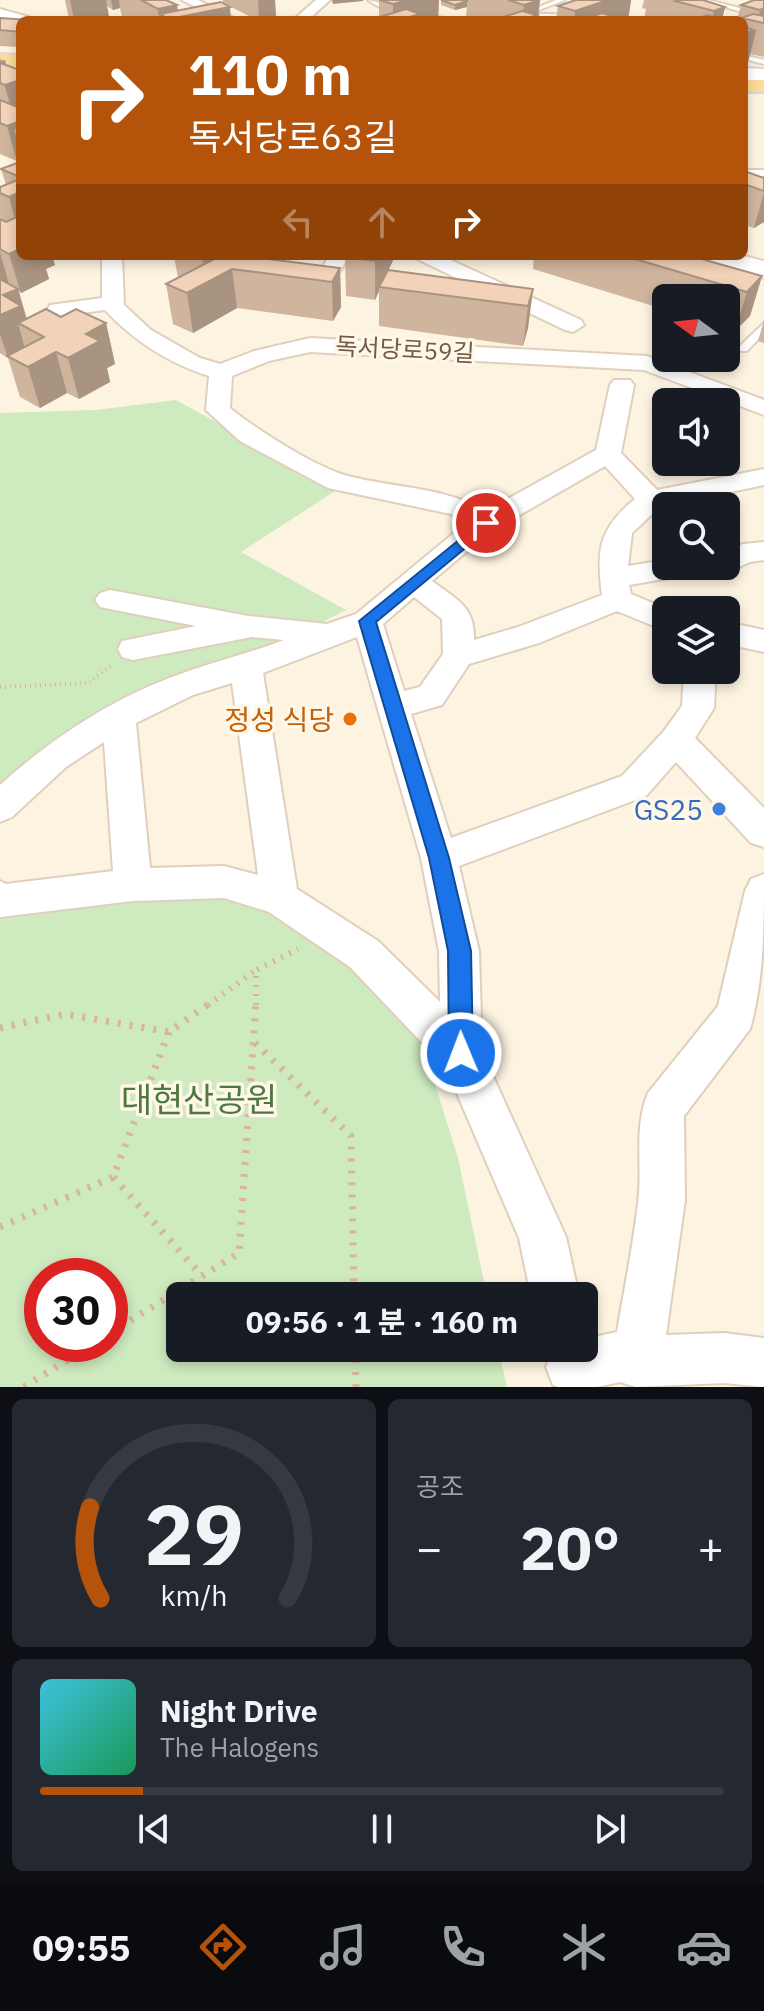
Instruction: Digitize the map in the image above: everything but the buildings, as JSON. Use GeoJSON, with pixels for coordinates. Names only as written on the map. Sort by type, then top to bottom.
{"type":"FeatureCollection","features":[{"type":"Feature","properties":{"kind":"main road"},"geometry":{"type":"LineString","coordinates":[[729,260],[764,270]]}},
{"type":"Feature","properties":{"kind":"street"},"geometry":{"type":"LineString","coordinates":[[4,13],[15,0]]}},
{"type":"Feature","properties":{"kind":"street"},"geometry":{"type":"LineString","coordinates":[[194,2],[225,0]]}},
{"type":"Feature","properties":{"kind":"street"},"geometry":{"type":"LineString","coordinates":[[305,16],[324,0]]}},
{"type":"Feature","properties":{"kind":"street"},"geometry":{"type":"LineString","coordinates":[[194,2],[223,16]]}},
{"type":"Feature","properties":{"kind":"street"},"geometry":{"type":"LineString","coordinates":[[112,260],[113,307],[143,335],[192,363],[221,372],[218,410],[249,436],[337,482],[459,507],[486,523]]}},
{"type":"Feature","properties":{"kind":"street"},"geometry":{"type":"LineString","coordinates":[[415,260],[573,325]]}},
{"type":"Feature","properties":{"kind":"street"},"geometry":{"type":"LineString","coordinates":[[58,310],[113,303]]}},
{"type":"Feature","properties":{"kind":"street","name":"독서당로59길"},"geometry":{"type":"LineString","coordinates":[[221,372],[262,356],[310,345],[647,363],[764,408]]}},
{"type":"Feature","properties":{"kind":"street"},"geometry":{"type":"LineString","coordinates":[[0,807],[54,757],[119,717],[182,686],[246,667],[367,621],[486,523],[608,454],[622,385]]}},
{"type":"Feature","properties":{"kind":"street"},"geometry":{"type":"LineString","coordinates":[[608,454],[651,500]]}},
{"type":"Feature","properties":{"kind":"street"},"geometry":{"type":"LineString","coordinates":[[615,589],[618,533],[651,500],[764,477]]}},
{"type":"Feature","properties":{"kind":"street"},"geometry":{"type":"LineString","coordinates":[[740,555],[764,551]]}},
{"type":"Feature","properties":{"kind":"street"},"geometry":{"type":"LineString","coordinates":[[458,656],[528,635],[615,589],[652,578]]}},
{"type":"Feature","properties":{"kind":"street"},"geometry":{"type":"LineString","coordinates":[[391,707],[431,696],[458,656],[456,614],[415,583]]}},
{"type":"Feature","properties":{"kind":"street"},"geometry":{"type":"LineString","coordinates":[[615,589],[652,611]]}},
{"type":"Feature","properties":{"kind":"street"},"geometry":{"type":"LineString","coordinates":[[110,600],[252,626],[329,634]]}},
{"type":"Feature","properties":{"kind":"street"},"geometry":{"type":"LineString","coordinates":[[367,621],[439,858],[459,951],[461,1053]]}},
{"type":"Feature","properties":{"kind":"street"},"geometry":{"type":"LineString","coordinates":[[133,649],[252,626]]}},
{"type":"Feature","properties":{"kind":"street"},"geometry":{"type":"LineString","coordinates":[[740,636],[764,641]]}},
{"type":"Feature","properties":{"kind":"street"},"geometry":{"type":"LineString","coordinates":[[246,667],[280,898]]}},
{"type":"Feature","properties":{"kind":"street"},"geometry":{"type":"LineString","coordinates":[[439,858],[634,786],[676,740],[698,708],[699,684]]}},
{"type":"Feature","properties":{"kind":"street"},"geometry":{"type":"LineString","coordinates":[[119,717],[133,885]]}},
{"type":"Feature","properties":{"kind":"street"},"geometry":{"type":"LineString","coordinates":[[676,740],[764,832]]}},
{"type":"Feature","properties":{"kind":"street"},"geometry":{"type":"LineString","coordinates":[[0,898],[2,901],[133,885],[224,882],[280,898],[364,954],[461,1053],[542,1237],[552,1282]]}},
{"type":"Feature","properties":{"kind":"street"},"geometry":{"type":"LineString","coordinates":[[637,1362],[662,1200],[660,1142],[663,1108],[736,1015],[764,891]]}},
{"type":"Feature","properties":{"kind":"street"},"geometry":{"type":"LineString","coordinates":[[569,1367],[620,1357],[637,1362],[724,1358],[764,1363]]}},
{"type":"Feature","properties":{"kind":"lane"},"geometry":{"type":"LineString","coordinates":[[371,0],[407,13]]}},
{"type":"Feature","properties":{"kind":"lane"},"geometry":{"type":"LineString","coordinates":[[537,9],[562,0]]}},
{"type":"Feature","properties":{"kind":"lane"},"geometry":{"type":"LineString","coordinates":[[736,0],[750,2]]}},
{"type":"Feature","properties":{"kind":"lane"},"geometry":{"type":"LineString","coordinates":[[693,6],[705,1],[753,13],[746,16]]}},
{"type":"Feature","properties":{"kind":"lane"},"geometry":{"type":"LineString","coordinates":[[398,16],[425,12],[436,16]]}},
{"type":"Feature","properties":{"kind":"lane"},"geometry":{"type":"LineString","coordinates":[[511,13],[566,16]]}},
{"type":"Feature","properties":{"kind":"lane"},"geometry":{"type":"LineString","coordinates":[[743,349],[764,326]]}},
{"type":"Feature","properties":{"kind":"path"},"geometry":{"type":"LineString","coordinates":[[0,687],[88,683]]}},
{"type":"Feature","properties":{"kind":"path"},"geometry":{"type":"LineString","coordinates":[[0,1227],[113,1177],[169,1032],[256,970],[331,932]]}},
{"type":"Feature","properties":{"kind":"path"},"geometry":{"type":"LineString","coordinates":[[128,1322],[239,1253],[255,1042],[256,970]]}},
{"type":"Feature","properties":{"kind":"path"},"geometry":{"type":"LineString","coordinates":[[0,1028],[65,1014],[169,1032]]}},
{"type":"Feature","properties":{"kind":"path"},"geometry":{"type":"LineString","coordinates":[[255,1042],[351,1136],[354,1282]]}},
{"type":"Feature","properties":{"kind":"path"},"geometry":{"type":"LineString","coordinates":[[113,1177],[202,1276]]}},
{"type":"Feature","properties":{"kind":"path"},"geometry":{"type":"LineString","coordinates":[[24,1387],[64,1362]]}},
{"type":"Feature","properties":{"kind":"path"},"geometry":{"type":"LineString","coordinates":[[355,1362],[356,1387]]}},
{"type":"Feature","properties":{"kind":"green space"},"geometry":{"type":"Polygon","coordinates":[[[176,400],[338,489],[241,552],[346,610],[275,646],[156,683],[57,743],[0,796],[0,413],[96,410],[176,400]]]}},
{"type":"Feature","properties":{"kind":"green space","name":"대현산공원"},"geometry":{"type":"Polygon","coordinates":[[[126,892],[223,900],[276,912],[330,948],[418,1030],[458,1158],[484,1282],[166,1282],[166,1362],[501,1362],[507,1387],[0,1387],[0,913],[126,892]]]}},
{"type":"Feature","properties":{"kind":"place","name":"정성 식당"},"geometry":{"type":"Point","coordinates":[350,719]}},
{"type":"Feature","properties":{"kind":"place","name":"GS25"},"geometry":{"type":"Point","coordinates":[719,809]}},
{"type":"Feature","properties":{"kind":"route"},"geometry":{"type":"LineString","coordinates":[[461,1053],[459,951],[439,858],[367,621],[486,523]]}}]}
